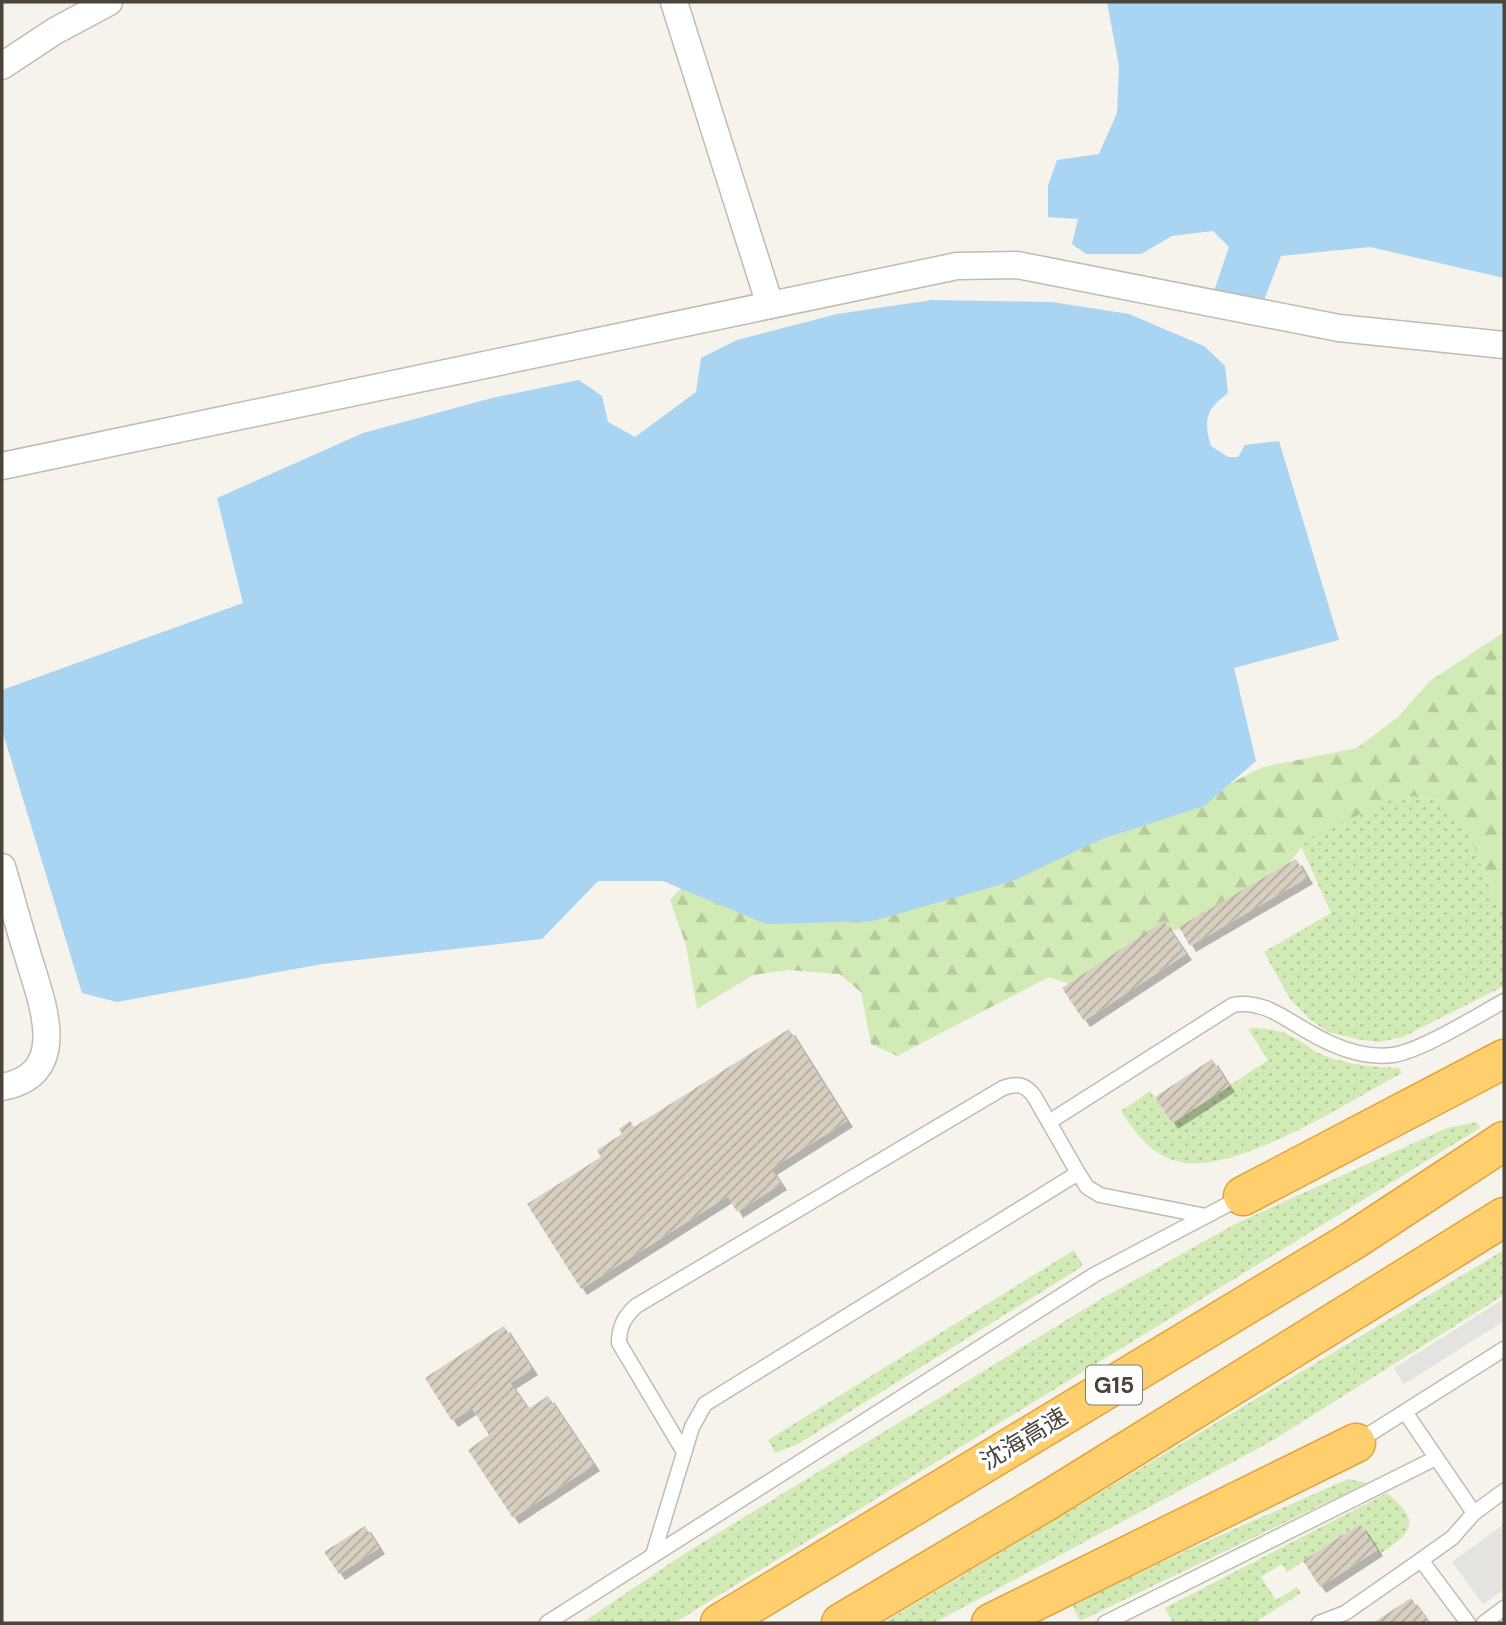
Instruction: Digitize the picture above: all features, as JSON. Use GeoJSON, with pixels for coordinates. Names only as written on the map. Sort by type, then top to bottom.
{"type":"FeatureCollection","features":[{"type":"Feature","properties":{"kind":"highway"},"geometry":{"type":"LineString","coordinates":[[1243,1196],[1504,1059]]}},
{"type":"Feature","properties":{"kind":"highway","name":"沈海高速"},"geometry":{"type":"LineString","coordinates":[[720,1623],[1352,1241],[1504,1141]]}},
{"type":"Feature","properties":{"kind":"highway","name":"G15"},"geometry":{"type":"LineString","coordinates":[[841,1623],[1057,1495],[1504,1217]]}},
{"type":"Feature","properties":{"kind":"highway"},"geometry":{"type":"LineString","coordinates":[[991,1623],[1356,1443]]}},
{"type":"Feature","properties":{"kind":"street"},"geometry":{"type":"LineString","coordinates":[[2,66],[55,31],[109,2]]}},
{"type":"Feature","properties":{"kind":"street"},"geometry":{"type":"LineString","coordinates":[[674,2],[770,305]]}},
{"type":"Feature","properties":{"kind":"street"},"geometry":{"type":"LineString","coordinates":[[2,466],[957,266],[1017,265],[1339,328],[1504,345]]}},
{"type":"Feature","properties":{"kind":"street"},"geometry":{"type":"LineString","coordinates":[[2,867],[48,1023],[45,1055],[33,1075],[2,1087]]}},
{"type":"Feature","properties":{"kind":"lane"},"geometry":{"type":"LineString","coordinates":[[1049,1122],[1233,1005],[1246,1003],[1265,1008],[1321,1039],[1349,1050],[1390,1056],[1413,1050],[1504,1002]]}},
{"type":"Feature","properties":{"kind":"lane"},"geometry":{"type":"LineString","coordinates":[[684,1452],[619,1343],[619,1330],[626,1315],[636,1306],[1003,1088],[1014,1084],[1028,1089],[1087,1187],[1100,1195],[1206,1216]]}},
{"type":"Feature","properties":{"kind":"lane"},"geometry":{"type":"LineString","coordinates":[[653,1555],[692,1427],[705,1404],[1078,1173]]}},
{"type":"Feature","properties":{"kind":"lane"},"geometry":{"type":"LineString","coordinates":[[547,1623],[1094,1275],[1243,1196]]}},
{"type":"Feature","properties":{"kind":"lane"},"geometry":{"type":"LineString","coordinates":[[1356,1443],[1504,1349]]}},
{"type":"Feature","properties":{"kind":"lane"},"geometry":{"type":"LineString","coordinates":[[1405,1412],[1474,1513]]}},
{"type":"Feature","properties":{"kind":"lane"},"geometry":{"type":"LineString","coordinates":[[1105,1623],[1436,1458]]}},
{"type":"Feature","properties":{"kind":"lane"},"geometry":{"type":"LineString","coordinates":[[1319,1623],[1345,1613],[1452,1538],[1474,1513],[1504,1491]]}},
{"type":"Feature","properties":{"kind":"lane"},"geometry":{"type":"LineString","coordinates":[[1421,1560],[1468,1623]]}},
{"type":"Feature","properties":{"kind":"lane"},"geometry":{"type":"LineString","coordinates":[[1484,1623],[1504,1608]]}},
{"type":"Feature","properties":{"kind":"green space"},"geometry":{"type":"Polygon","coordinates":[[[1504,632],[1504,908],[1494,899],[1468,831],[1441,800],[1401,795],[1309,838],[1278,877],[1191,926],[1154,935],[1081,988],[1049,977],[897,1056],[871,1044],[861,992],[839,974],[788,970],[753,975],[697,1009],[686,945],[670,900],[703,864],[1201,798],[1263,767],[1357,748],[1398,717],[1430,681],[1504,632]]]}},
{"type":"Feature","properties":{"kind":"green space"},"geometry":{"type":"Polygon","coordinates":[[[1401,795],[1441,800],[1468,831],[1494,899],[1504,908],[1504,986],[1403,1037],[1379,1042],[1356,1039],[1328,1032],[1309,1019],[1290,999],[1264,952],[1331,913],[1301,846],[1308,838],[1401,795]]]}},
{"type":"Feature","properties":{"kind":"green space"},"geometry":{"type":"Polygon","coordinates":[[[1248,1029],[1285,1033],[1332,1058],[1361,1065],[1399,1068],[1402,1073],[1293,1132],[1262,1147],[1232,1157],[1204,1163],[1180,1162],[1161,1155],[1146,1143],[1121,1111],[1150,1091],[1173,1123],[1268,1060],[1248,1029]]]}},
{"type":"Feature","properties":{"kind":"green space"},"geometry":{"type":"Polygon","coordinates":[[[1477,1122],[1480,1128],[674,1623],[582,1623],[684,1554],[1101,1299],[1237,1223],[1447,1128],[1477,1122]]]}},
{"type":"Feature","properties":{"kind":"green space"},"geometry":{"type":"Polygon","coordinates":[[[1074,1250],[1083,1266],[798,1444],[775,1453],[768,1440],[1074,1250]]]}},
{"type":"Feature","properties":{"kind":"green space"},"geometry":{"type":"Polygon","coordinates":[[[1504,1250],[1504,1295],[1270,1442],[934,1623],[883,1623],[1504,1250]]]}},
{"type":"Feature","properties":{"kind":"green space"},"geometry":{"type":"Polygon","coordinates":[[[1348,1479],[1367,1483],[1080,1621],[1072,1604],[1348,1479]]]}},
{"type":"Feature","properties":{"kind":"green space"},"geometry":{"type":"Polygon","coordinates":[[[1387,1493],[1405,1511],[1409,1526],[1400,1539],[1380,1554],[1360,1524],[1287,1572],[1282,1564],[1261,1577],[1276,1600],[1297,1587],[1301,1593],[1254,1623],[1173,1623],[1165,1608],[1387,1493]]]}},
{"type":"Feature","properties":{"kind":"shaded area"},"geometry":{"type":"Polygon","coordinates":[[[1504,1299],[1504,1321],[1404,1384],[1394,1368],[1504,1299]]]}},
{"type":"Feature","properties":{"kind":"shaded area"},"geometry":{"type":"Polygon","coordinates":[[[1504,1524],[1504,1589],[1483,1604],[1452,1562],[1504,1524]]]}},
{"type":"Feature","properties":{"kind":"water"},"geometry":{"type":"Polygon","coordinates":[[[1107,2],[1504,2],[1504,278],[1370,247],[1281,256],[1263,303],[1214,291],[1229,247],[1213,231],[1172,236],[1141,254],[1086,254],[1072,244],[1078,219],[1048,217],[1048,186],[1057,160],[1099,154],[1117,113],[1119,66],[1107,2]]]}},
{"type":"Feature","properties":{"kind":"water"},"geometry":{"type":"Polygon","coordinates":[[[932,300],[1052,302],[1129,314],[1204,346],[1225,366],[1228,393],[1215,404],[1208,416],[1207,429],[1211,446],[1228,457],[1238,457],[1245,445],[1279,441],[1339,640],[1234,668],[1256,761],[1204,806],[1102,839],[1013,881],[873,921],[766,924],[663,881],[598,881],[542,939],[322,964],[117,1002],[82,993],[2,730],[2,690],[243,603],[217,498],[363,433],[492,398],[579,380],[602,396],[608,422],[635,437],[696,392],[701,358],[737,340],[837,314],[932,300]]]}},
{"type":"Feature","properties":{"kind":"building"},"geometry":{"type":"Polygon","coordinates":[[[1296,859],[1307,878],[1190,946],[1179,927],[1296,859]]]}},
{"type":"Feature","properties":{"kind":"building"},"geometry":{"type":"Polygon","coordinates":[[[1164,921],[1186,954],[1084,1021],[1062,988],[1164,921]]]}},
{"type":"Feature","properties":{"kind":"building"},"geometry":{"type":"Polygon","coordinates":[[[789,1029],[847,1121],[771,1169],[781,1184],[737,1212],[728,1196],[581,1289],[527,1204],[601,1157],[597,1150],[622,1134],[619,1129],[630,1121],[634,1127],[789,1029]]]}},
{"type":"Feature","properties":{"kind":"building"},"geometry":{"type":"Polygon","coordinates":[[[1212,1059],[1229,1086],[1172,1123],[1155,1097],[1212,1059]]]}},
{"type":"Feature","properties":{"kind":"building"},"geometry":{"type":"Polygon","coordinates":[[[504,1326],[532,1369],[510,1383],[528,1409],[548,1396],[594,1465],[513,1518],[468,1450],[489,1435],[472,1408],[452,1421],[425,1378],[504,1326]]]}},
{"type":"Feature","properties":{"kind":"building"},"geometry":{"type":"Polygon","coordinates":[[[1360,1524],[1377,1550],[1320,1587],[1303,1561],[1360,1524]]]}},
{"type":"Feature","properties":{"kind":"building"},"geometry":{"type":"Polygon","coordinates":[[[365,1526],[379,1548],[339,1574],[324,1552],[365,1526]]]}},
{"type":"Feature","properties":{"kind":"building"},"geometry":{"type":"Polygon","coordinates":[[[1411,1598],[1429,1623],[1373,1623],[1411,1598]]]}}]}
